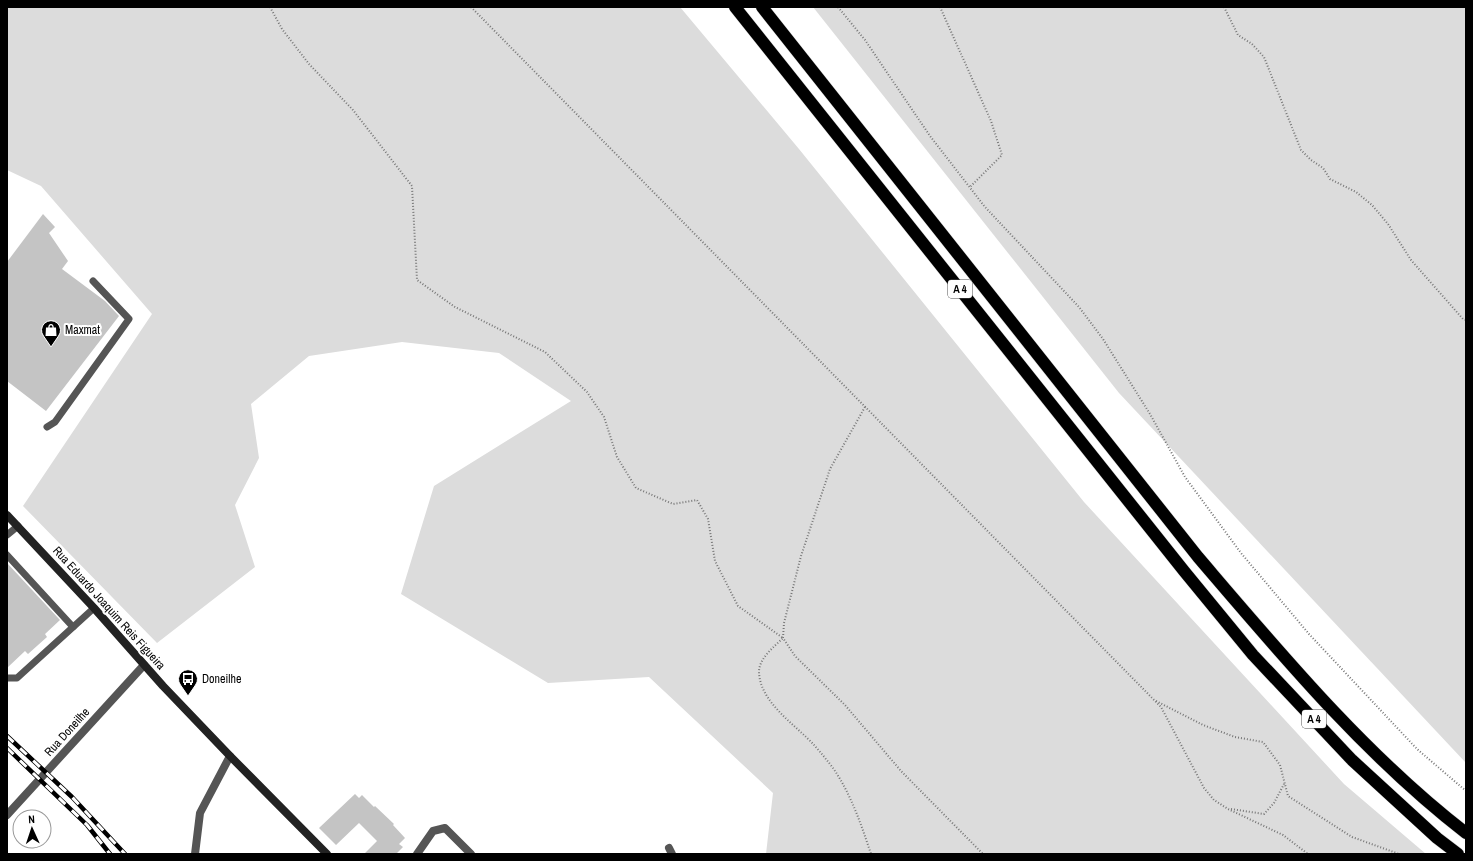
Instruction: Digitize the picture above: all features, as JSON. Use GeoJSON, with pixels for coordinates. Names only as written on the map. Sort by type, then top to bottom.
{"type":"FeatureCollection","features":[{"type":"Feature","properties":{"kind":"highway","name":"A 4"},"geometry":{"type":"LineString","coordinates":[[735,7],[1179,565],[1253,655],[1352,760],[1437,838],[1458,854]]}},
{"type":"Feature","properties":{"kind":"highway","name":"A 4"},"geometry":{"type":"LineString","coordinates":[[762,7],[1198,557],[1273,646],[1368,746],[1446,818],[1466,834]]}},
{"type":"Feature","properties":{"kind":"main road","name":"Rua Eduardo Joaquim Reis Figueira"},"geometry":{"type":"LineString","coordinates":[[7,515],[94,608],[144,665],[230,756],[327,854]]}},
{"type":"Feature","properties":{"kind":"street","name":"Rua Doneilhe"},"geometry":{"type":"LineString","coordinates":[[7,815],[144,665]]}},
{"type":"Feature","properties":{"kind":"street"},"geometry":{"type":"LineString","coordinates":[[195,854],[200,813],[230,756]]}},
{"type":"Feature","properties":{"kind":"street"},"geometry":{"type":"LineString","coordinates":[[416,854],[433,832],[445,828],[471,854]]}},
{"type":"Feature","properties":{"kind":"lane"},"geometry":{"type":"LineString","coordinates":[[47,427],[55,422],[130,319],[93,281]]}},
{"type":"Feature","properties":{"kind":"lane"},"geometry":{"type":"LineString","coordinates":[[7,535],[18,526]]}},
{"type":"Feature","properties":{"kind":"lane"},"geometry":{"type":"LineString","coordinates":[[7,555],[73,627]]}},
{"type":"Feature","properties":{"kind":"lane"},"geometry":{"type":"LineString","coordinates":[[7,678],[17,678],[94,608]]}},
{"type":"Feature","properties":{"kind":"path"},"geometry":{"type":"LineString","coordinates":[[270,7],[282,29],[309,64],[353,110],[412,186],[416,280],[455,307],[545,352],[586,392],[604,418],[617,457],[636,488],[673,504],[697,500],[708,519],[715,561],[738,606],[783,638],[795,656],[845,705],[901,771],[983,854]]}},
{"type":"Feature","properties":{"kind":"path"},"geometry":{"type":"LineString","coordinates":[[471,7],[1161,707],[1204,788],[1214,800],[1228,809],[1283,835],[1308,854]]}},
{"type":"Feature","properties":{"kind":"path"},"geometry":{"type":"LineString","coordinates":[[838,7],[865,40],[930,136],[985,207],[1079,307],[1103,339],[1150,414],[1185,477],[1241,553],[1309,634],[1411,743],[1466,791]]}},
{"type":"Feature","properties":{"kind":"path"},"geometry":{"type":"LineString","coordinates":[[940,7],[991,121],[1002,155],[970,187]]}},
{"type":"Feature","properties":{"kind":"path"},"geometry":{"type":"LineString","coordinates":[[1224,7],[1238,35],[1252,44],[1264,57],[1301,150],[1311,160],[1323,168],[1330,179],[1356,192],[1372,205],[1388,224],[1411,260],[1463,319],[1466,320]]}},
{"type":"Feature","properties":{"kind":"path"},"geometry":{"type":"LineString","coordinates":[[865,407],[830,469],[801,556],[784,623],[783,638],[763,658],[759,671],[761,684],[772,704],[815,746],[833,768],[841,781],[859,818],[871,854]]}},
{"type":"Feature","properties":{"kind":"path"},"geometry":{"type":"LineString","coordinates":[[1154,700],[1203,725],[1235,737],[1263,742],[1280,765],[1288,796],[1352,837],[1399,854]]}},
{"type":"Feature","properties":{"kind":"path"},"geometry":{"type":"LineString","coordinates":[[1228,809],[1264,814],[1274,802],[1284,783]]}},
{"type":"Feature","properties":{"kind":"shaded area"},"geometry":{"type":"Polygon","coordinates":[[[7,7],[680,7],[799,149],[1084,502],[1344,784],[1426,854],[766,854],[773,793],[649,677],[548,683],[401,594],[434,486],[571,401],[499,353],[402,342],[309,356],[251,404],[259,458],[235,505],[255,567],[157,643],[23,506],[152,314],[41,186],[7,170],[7,7]]]}},
{"type":"Feature","properties":{"kind":"shaded area"},"geometry":{"type":"Polygon","coordinates":[[[813,7],[1466,7],[1466,763],[1119,393],[813,7]]]}},
{"type":"Feature","properties":{"kind":"building","name":"Maxmat"},"geometry":{"type":"Polygon","coordinates":[[[43,214],[55,227],[49,233],[68,261],[62,269],[105,301],[119,316],[46,411],[7,381],[7,262],[43,214]]]}},
{"type":"Feature","properties":{"kind":"building"},"geometry":{"type":"Polygon","coordinates":[[[7,563],[60,620],[45,634],[47,637],[28,654],[25,651],[7,668],[7,563]]]}},
{"type":"Feature","properties":{"kind":"building"},"geometry":{"type":"Polygon","coordinates":[[[355,794],[359,798],[362,795],[374,807],[375,806],[394,824],[393,825],[405,838],[399,844],[403,847],[396,854],[364,854],[377,841],[359,823],[336,845],[319,828],[355,794]]]}},
{"type":"Feature","properties":{"kind":"railway"},"geometry":{"type":"LineString","coordinates":[[7,736],[72,797],[125,854]]}},
{"type":"Feature","properties":{"kind":"railway"},"geometry":{"type":"LineString","coordinates":[[7,748],[87,825],[110,854]]}},
{"type":"Feature","properties":{"kind":"place","name":"Maxmat"},"geometry":{"type":"Point","coordinates":[51,347]}},
{"type":"Feature","properties":{"kind":"place","name":"Doneilhe"},"geometry":{"type":"Point","coordinates":[188,696]}}]}
